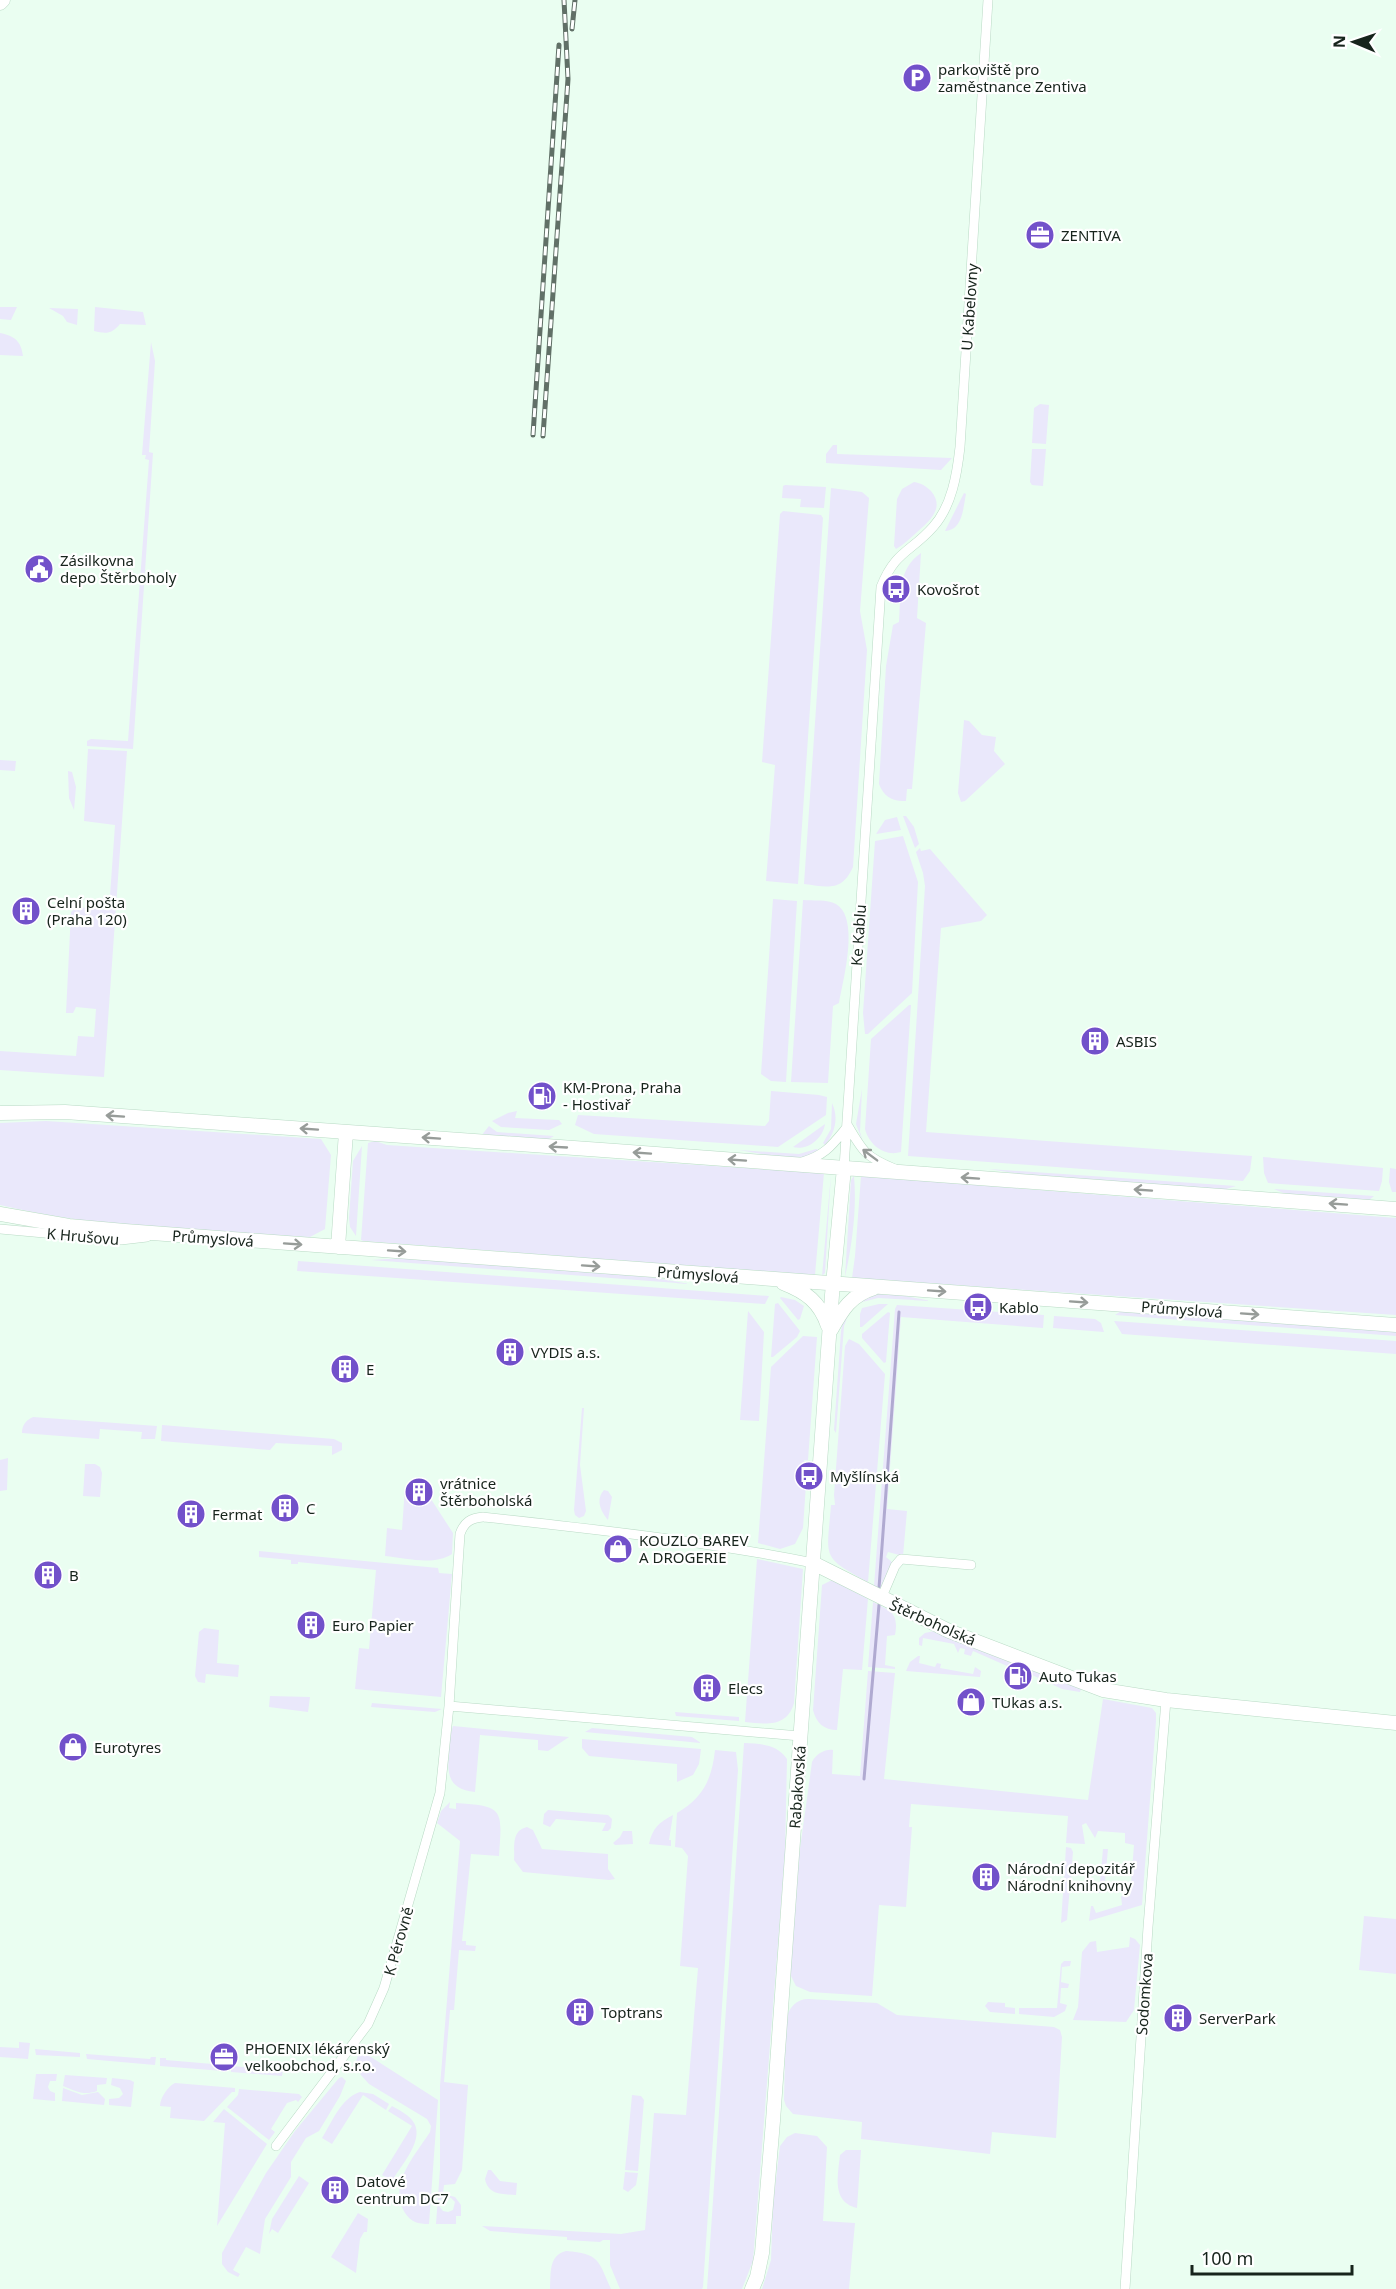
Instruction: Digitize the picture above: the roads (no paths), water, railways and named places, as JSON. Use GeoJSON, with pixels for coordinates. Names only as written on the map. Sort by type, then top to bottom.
{"type":"FeatureCollection","features":[{"type":"Feature","properties":{"kind":"main road"},"geometry":{"type":"LineString","coordinates":[[0,1113],[65,1112],[1396,1209]]}},
{"type":"Feature","properties":{"kind":"main road"},"geometry":{"type":"LineString","coordinates":[[338,1247],[346,1132]]}},
{"type":"Feature","properties":{"kind":"main road","name":"Ke Kablu"},"geometry":{"type":"LineString","coordinates":[[833,1284],[844,1168]]}},
{"type":"Feature","properties":{"kind":"main road","name":"Průmyslová"},"geometry":{"type":"LineString","coordinates":[[0,1214],[69,1226],[167,1234],[1396,1325]]}},
{"type":"Feature","properties":{"kind":"main road"},"geometry":{"type":"LineString","coordinates":[[773,1279],[803,1292],[812,1299],[825,1318],[829,1334]]}},
{"type":"Feature","properties":{"kind":"main road","name":"Rabakovská"},"geometry":{"type":"LineString","coordinates":[[752,2289],[762,2253],[833,1284]]}},
{"type":"Feature","properties":{"kind":"main road"},"geometry":{"type":"LineString","coordinates":[[829,1334],[850,1301],[866,1290],[879,1287]]}},
{"type":"Feature","properties":{"kind":"main road","name":"Štěrboholská"},"geometry":{"type":"LineString","coordinates":[[813,1563],[949,1631],[1084,1684],[1114,1692],[1166,1700],[1396,1722]]}},
{"type":"Feature","properties":{"kind":"street","name":"U Kabelovny"},"geometry":{"type":"LineString","coordinates":[[881,587],[888,569],[898,556],[936,524],[956,481],[988,0]]}},
{"type":"Feature","properties":{"kind":"street","name":"Ke Kablu"},"geometry":{"type":"LineString","coordinates":[[844,1168],[881,587]]}},
{"type":"Feature","properties":{"kind":"street"},"geometry":{"type":"LineString","coordinates":[[0,1107],[65,1112]]}},
{"type":"Feature","properties":{"kind":"street"},"geometry":{"type":"LineString","coordinates":[[795,1164],[816,1158],[826,1152],[848,1126],[863,1151],[876,1161],[903,1172]]}},
{"type":"Feature","properties":{"kind":"street","name":"K Hrušovu"},"geometry":{"type":"LineString","coordinates":[[0,1229],[121,1240],[167,1234]]}},
{"type":"Feature","properties":{"kind":"street","name":"Štěrboholská"},"geometry":{"type":"LineString","coordinates":[[472,1518],[483,1517],[619,1532],[732,1548],[813,1563]]}},
{"type":"Feature","properties":{"kind":"street","name":"K Pérovně"},"geometry":{"type":"LineString","coordinates":[[276,2146],[368,2024],[381,1996],[440,1793],[449,1706],[460,1534],[462,1528],[472,1518]]}},
{"type":"Feature","properties":{"kind":"street"},"geometry":{"type":"LineString","coordinates":[[881,1599],[895,1566],[901,1559],[971,1565]]}},
{"type":"Feature","properties":{"kind":"street","name":"Sodomkova"},"geometry":{"type":"LineString","coordinates":[[1125,2289],[1149,1917],[1166,1700]]}},
{"type":"Feature","properties":{"kind":"street"},"geometry":{"type":"LineString","coordinates":[[449,1706],[801,1736]]}},
{"type":"Feature","properties":{"kind":"waterway"},"geometry":{"type":"LineString","coordinates":[[879,1588],[899,1312]]}},
{"type":"Feature","properties":{"kind":"waterway"},"geometry":{"type":"LineString","coordinates":[[864,1779],[879,1605]]}},
{"type":"Feature","properties":{"kind":"railway"},"geometry":{"type":"LineString","coordinates":[[543,436],[568,79],[564,0]]}},
{"type":"Feature","properties":{"kind":"railway"},"geometry":{"type":"LineString","coordinates":[[572,29],[575,0]]}},
{"type":"Feature","properties":{"kind":"railway"},"geometry":{"type":"LineString","coordinates":[[533,435],[559,45]]}},
{"type":"Feature","properties":{"kind":"place","name":"parkoviště pro zaměstnance Zentiva"},"geometry":{"type":"Point","coordinates":[917,78]}},
{"type":"Feature","properties":{"kind":"place","name":"ZENTIVA"},"geometry":{"type":"Point","coordinates":[1040,235]}},
{"type":"Feature","properties":{"kind":"place","name":"Zásilkovna depo Štěrboholy"},"geometry":{"type":"Point","coordinates":[39,569]}},
{"type":"Feature","properties":{"kind":"place","name":"Kovošrot"},"geometry":{"type":"Point","coordinates":[896,589]}},
{"type":"Feature","properties":{"kind":"place","name":"Celní pošta (Praha 120)"},"geometry":{"type":"Point","coordinates":[26,911]}},
{"type":"Feature","properties":{"kind":"place","name":"ASBIS"},"geometry":{"type":"Point","coordinates":[1095,1041]}},
{"type":"Feature","properties":{"kind":"place","name":"KM-Prona, Praha - Hostivař"},"geometry":{"type":"Point","coordinates":[542,1096]}},
{"type":"Feature","properties":{"kind":"place","name":"Kablo"},"geometry":{"type":"Point","coordinates":[978,1307]}},
{"type":"Feature","properties":{"kind":"place","name":"VYDIS a.s."},"geometry":{"type":"Point","coordinates":[510,1352]}},
{"type":"Feature","properties":{"kind":"place","name":"E"},"geometry":{"type":"Point","coordinates":[345,1369]}},
{"type":"Feature","properties":{"kind":"place","name":"Myšlínská"},"geometry":{"type":"Point","coordinates":[809,1476]}},
{"type":"Feature","properties":{"kind":"place","name":"vrátnice Štěrboholská"},"geometry":{"type":"Point","coordinates":[419,1492]}},
{"type":"Feature","properties":{"kind":"place","name":"C"},"geometry":{"type":"Point","coordinates":[285,1508]}},
{"type":"Feature","properties":{"kind":"place","name":"Fermat"},"geometry":{"type":"Point","coordinates":[191,1514]}},
{"type":"Feature","properties":{"kind":"place","name":"KOUZLO BAREV A DROGERIE"},"geometry":{"type":"Point","coordinates":[618,1549]}},
{"type":"Feature","properties":{"kind":"place","name":"B"},"geometry":{"type":"Point","coordinates":[48,1575]}},
{"type":"Feature","properties":{"kind":"place","name":"Euro Papier"},"geometry":{"type":"Point","coordinates":[311,1625]}},
{"type":"Feature","properties":{"kind":"place","name":"Auto Tukas"},"geometry":{"type":"Point","coordinates":[1018,1676]}},
{"type":"Feature","properties":{"kind":"place","name":"Elecs"},"geometry":{"type":"Point","coordinates":[707,1688]}},
{"type":"Feature","properties":{"kind":"place","name":"TUkas a.s."},"geometry":{"type":"Point","coordinates":[971,1702]}},
{"type":"Feature","properties":{"kind":"place","name":"Eurotyres"},"geometry":{"type":"Point","coordinates":[73,1747]}},
{"type":"Feature","properties":{"kind":"place","name":"Národní depozitář Národní knihovny"},"geometry":{"type":"Point","coordinates":[986,1877]}},
{"type":"Feature","properties":{"kind":"place","name":"Toptrans"},"geometry":{"type":"Point","coordinates":[580,2012]}},
{"type":"Feature","properties":{"kind":"place","name":"ServerPark"},"geometry":{"type":"Point","coordinates":[1178,2018]}},
{"type":"Feature","properties":{"kind":"place","name":"PHOENIX lékárenský velkoobchod, s.r.o."},"geometry":{"type":"Point","coordinates":[224,2057]}},
{"type":"Feature","properties":{"kind":"place","name":"Datové centrum DC7"},"geometry":{"type":"Point","coordinates":[335,2190]}}]}
